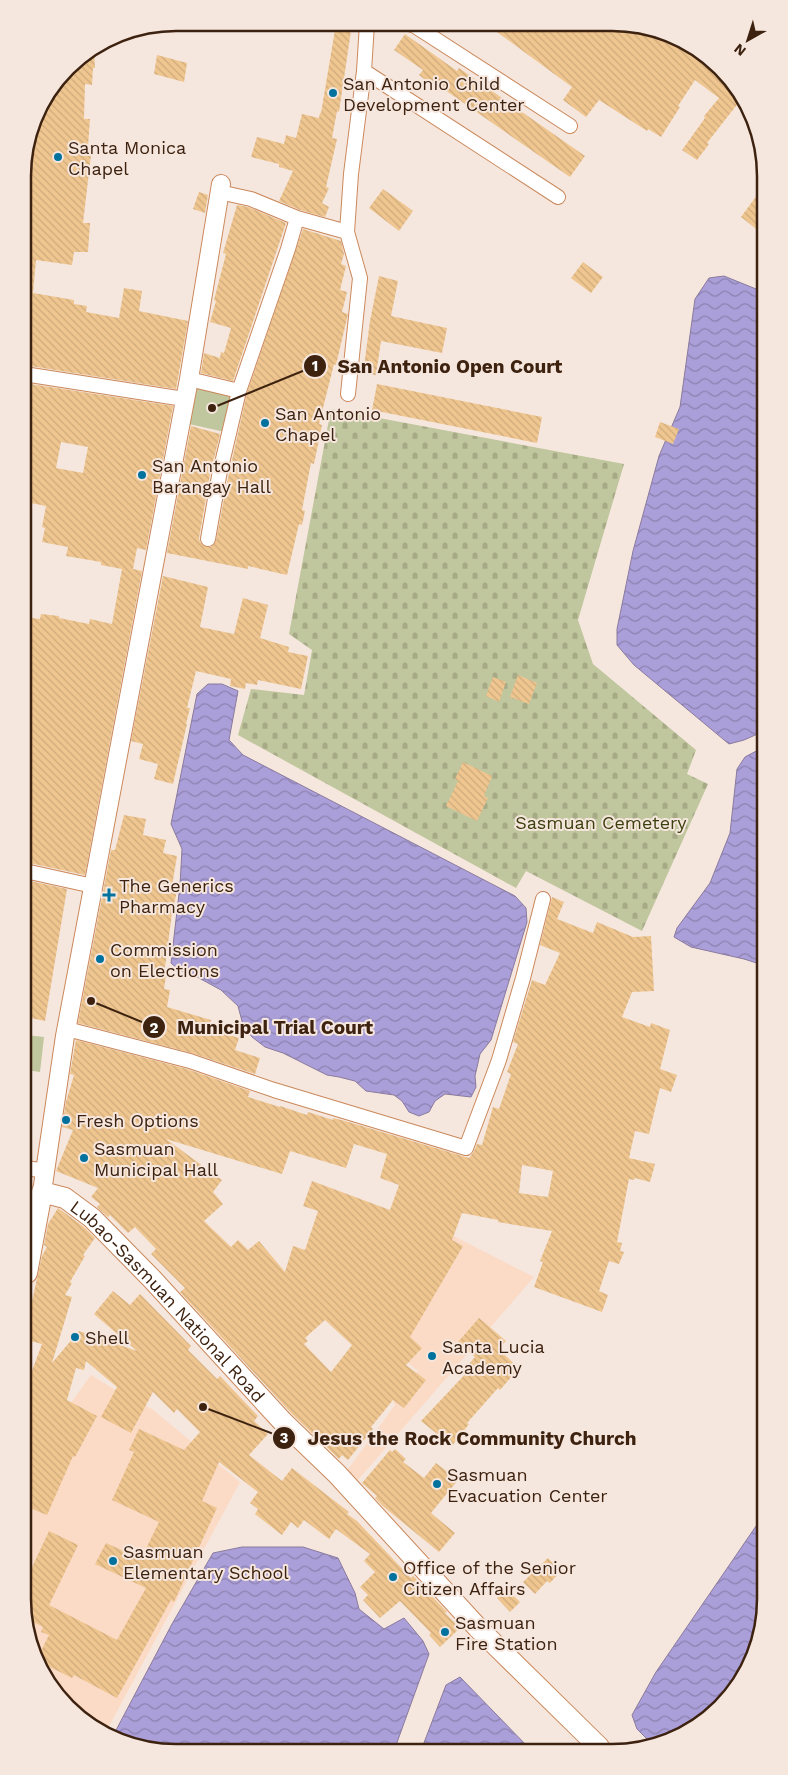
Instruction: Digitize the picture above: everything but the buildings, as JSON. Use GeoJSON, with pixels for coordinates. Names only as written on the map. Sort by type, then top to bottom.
{"type":"FeatureCollection","features":[{"type":"Feature","properties":{"kind":"main road"},"geometry":{"type":"LineString","coordinates":[[31,1250],[42,1192]]}},
{"type":"Feature","properties":{"kind":"main road","name":"Lubao-Sasmuan National Road"},"geometry":{"type":"LineString","coordinates":[[42,1192],[65,1198],[92,1218],[152,1279],[283,1422],[337,1474],[478,1628],[595,1744]]}},
{"type":"Feature","properties":{"kind":"street"},"geometry":{"type":"LineString","coordinates":[[423,31],[570,126]]}},
{"type":"Feature","properties":{"kind":"street"},"geometry":{"type":"LineString","coordinates":[[348,394],[360,278],[347,232],[350,174],[364,70],[367,32]]}},
{"type":"Feature","properties":{"kind":"street"},"geometry":{"type":"LineString","coordinates":[[364,70],[558,197]]}},
{"type":"Feature","properties":{"kind":"street"},"geometry":{"type":"LineString","coordinates":[[42,1192],[67,1029],[189,379],[220,188],[297,218],[347,232]]}},
{"type":"Feature","properties":{"kind":"street"},"geometry":{"type":"LineString","coordinates":[[208,539],[219,476],[239,391],[297,218]]}},
{"type":"Feature","properties":{"kind":"street"},"geometry":{"type":"LineString","coordinates":[[32,375],[184,399]]}},
{"type":"Feature","properties":{"kind":"street"},"geometry":{"type":"LineString","coordinates":[[189,379],[239,391]]}},
{"type":"Feature","properties":{"kind":"street"},"geometry":{"type":"LineString","coordinates":[[32,872],[93,886]]}},
{"type":"Feature","properties":{"kind":"street"},"geometry":{"type":"LineString","coordinates":[[67,1029],[190,1061],[274,1090],[466,1148],[499,1060],[523,978],[543,899]]}},
{"type":"Feature","properties":{"kind":"street"},"geometry":{"type":"LineString","coordinates":[[31,1169],[46,1171]]}},
{"type":"Feature","properties":{"kind":"shaded area","name":"Santa Lucia Academy"},"geometry":{"type":"Polygon","coordinates":[[[436,1227],[534,1277],[357,1481],[346,1472],[395,1405],[393,1402],[418,1371],[382,1341],[436,1227]]]}},
{"type":"Feature","properties":{"kind":"shaded area","name":"Sasmuan Elementary School"},"geometry":{"type":"Polygon","coordinates":[[[91,1375],[152,1409],[240,1482],[109,1727],[81,1708],[56,1679],[42,1654],[32,1618],[31,1433],[46,1437],[91,1375]]]}},
{"type":"Feature","properties":{"kind":"green space"},"geometry":{"type":"Polygon","coordinates":[[[198,384],[234,392],[225,432],[189,424],[198,384]]]}},
{"type":"Feature","properties":{"kind":"green space","name":"Sasmuan Cemetery"},"geometry":{"type":"Polygon","coordinates":[[[331,409],[624,464],[578,620],[593,664],[696,750],[687,774],[708,784],[642,931],[526,871],[516,888],[238,735],[251,689],[304,695],[312,650],[289,634],[331,409]]]}},
{"type":"Feature","properties":{"kind":"green space"},"geometry":{"type":"Polygon","coordinates":[[[31,1036],[44,1037],[40,1072],[31,1071],[31,1036]]]}},
{"type":"Feature","properties":{"kind":"water"},"geometry":{"type":"Polygon","coordinates":[[[724,276],[757,289],[757,734],[729,744],[634,665],[617,645],[617,629],[633,551],[659,456],[680,407],[695,299],[709,278],[724,276]]]}},
{"type":"Feature","properties":{"kind":"water"},"geometry":{"type":"Polygon","coordinates":[[[208,684],[222,684],[238,691],[229,740],[243,755],[515,896],[526,908],[527,922],[491,1040],[480,1054],[475,1076],[476,1087],[471,1097],[445,1094],[435,1101],[429,1112],[419,1116],[409,1112],[402,1101],[394,1095],[366,1091],[355,1081],[327,1075],[283,1053],[265,1047],[252,1037],[243,1025],[238,1006],[221,990],[179,970],[171,963],[182,849],[171,824],[197,694],[208,684]]]}},
{"type":"Feature","properties":{"kind":"water"},"geometry":{"type":"Polygon","coordinates":[[[757,751],[756,963],[691,947],[674,937],[677,928],[710,883],[730,833],[737,769],[745,757],[757,751]]]}},
{"type":"Feature","properties":{"kind":"water"},"geometry":{"type":"Polygon","coordinates":[[[756,1526],[756,1608],[754,1627],[746,1654],[732,1679],[707,1708],[667,1733],[647,1739],[637,1729],[632,1715],[656,1672],[756,1526]]]}},
{"type":"Feature","properties":{"kind":"water"},"geometry":{"type":"Polygon","coordinates":[[[242,1547],[303,1547],[338,1558],[355,1593],[359,1609],[384,1629],[404,1618],[423,1641],[429,1654],[396,1744],[176,1744],[148,1741],[116,1730],[172,1624],[213,1553],[242,1547]]]}},
{"type":"Feature","properties":{"kind":"water"},"geometry":{"type":"Polygon","coordinates":[[[460,1677],[525,1744],[424,1744],[446,1685],[460,1677]]]}},
{"type":"Feature","properties":{"kind":"place","name":"San Antonio Child Development Center"},"geometry":{"type":"Point","coordinates":[333,93]}},
{"type":"Feature","properties":{"kind":"place","name":"Santa Monica Chapel"},"geometry":{"type":"Point","coordinates":[58,157]}},
{"type":"Feature","properties":{"kind":"place","name":"San Antonio Open Court"},"geometry":{"type":"Point","coordinates":[212,408]}},
{"type":"Feature","properties":{"kind":"place","name":"San Antonio Chapel"},"geometry":{"type":"Point","coordinates":[265,423]}},
{"type":"Feature","properties":{"kind":"place","name":"San Antonio Barangay Hall"},"geometry":{"type":"Point","coordinates":[142,475]}},
{"type":"Feature","properties":{"kind":"place","name":"The Generics Pharmacy"},"geometry":{"type":"Point","coordinates":[109,895]}},
{"type":"Feature","properties":{"kind":"place","name":"Commission on Elections"},"geometry":{"type":"Point","coordinates":[100,959]}},
{"type":"Feature","properties":{"kind":"place","name":"Municipal Trial Court"},"geometry":{"type":"Point","coordinates":[91,1001]}},
{"type":"Feature","properties":{"kind":"place","name":"Fresh Options"},"geometry":{"type":"Point","coordinates":[66,1120]}},
{"type":"Feature","properties":{"kind":"place","name":"Sasmuan Municipal Hall"},"geometry":{"type":"Point","coordinates":[84,1158]}},
{"type":"Feature","properties":{"kind":"place","name":"Shell"},"geometry":{"type":"Point","coordinates":[75,1337]}},
{"type":"Feature","properties":{"kind":"place","name":"Santa Lucia Academy"},"geometry":{"type":"Point","coordinates":[432,1356]}},
{"type":"Feature","properties":{"kind":"place","name":"Jesus the Rock Community Church"},"geometry":{"type":"Point","coordinates":[203,1407]}},
{"type":"Feature","properties":{"kind":"place","name":"Sasmuan Evacuation Center"},"geometry":{"type":"Point","coordinates":[437,1484]}},
{"type":"Feature","properties":{"kind":"place","name":"Sasmuan Elementary School"},"geometry":{"type":"Point","coordinates":[113,1561]}},
{"type":"Feature","properties":{"kind":"place","name":"Office of the Senior Citizen Affairs"},"geometry":{"type":"Point","coordinates":[393,1577]}},
{"type":"Feature","properties":{"kind":"place","name":"Sasmuan Fire Station"},"geometry":{"type":"Point","coordinates":[445,1632]}}]}
